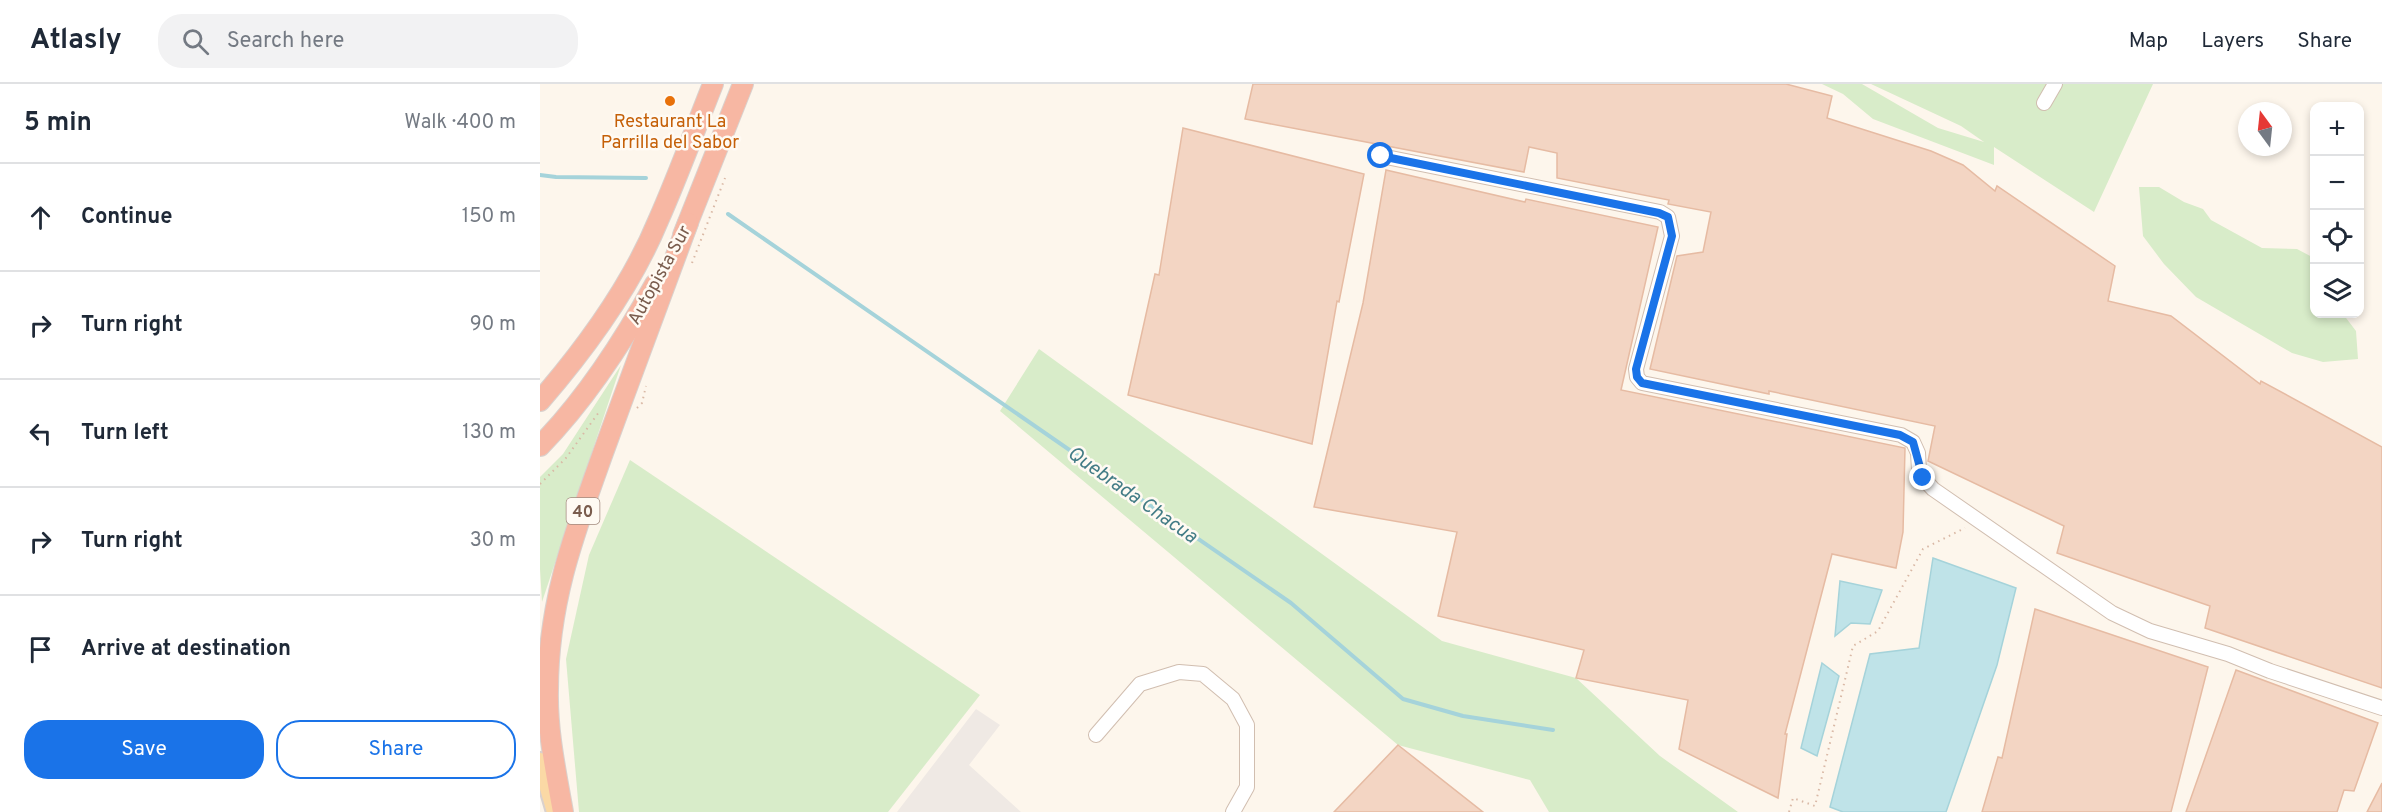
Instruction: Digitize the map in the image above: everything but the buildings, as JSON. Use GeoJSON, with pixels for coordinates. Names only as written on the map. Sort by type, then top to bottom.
{"type":"FeatureCollection","features":[{"type":"Feature","properties":{"kind":"highway","name":"Autopista Sur"},"geometry":{"type":"LineString","coordinates":[[540,401],[561,377],[596,328],[632,272],[658,221],[713,84]]}},
{"type":"Feature","properties":{"kind":"highway","name":"Autopista Sur"},"geometry":{"type":"LineString","coordinates":[[540,446],[588,390],[625,337],[688,223],[742,84]]}},
{"type":"Feature","properties":{"kind":"highway","name":"40"},"geometry":{"type":"LineString","coordinates":[[563,812],[548,708],[549,655],[557,596],[565,562],[619,405],[688,223]]}},
{"type":"Feature","properties":{"kind":"main road"},"geometry":{"type":"LineString","coordinates":[[540,761],[555,812]]}},
{"type":"Feature","properties":{"kind":"street"},"geometry":{"type":"LineString","coordinates":[[2044,103],[2055,84]]}},
{"type":"Feature","properties":{"kind":"street"},"geometry":{"type":"LineString","coordinates":[[1381,156],[1659,213],[1668,217],[1672,236],[1636,369],[1637,377],[1642,383],[1900,435],[1913,442],[1918,453],[1919,470],[1933,489],[2112,613],[2150,631],[2228,654],[2270,671],[2382,708]]}},
{"type":"Feature","properties":{"kind":"street"},"geometry":{"type":"LineString","coordinates":[[1096,735],[1140,684],[1179,672],[1203,674],[1233,699],[1247,725],[1247,787],[1233,812]]}},
{"type":"Feature","properties":{"kind":"path"},"geometry":{"type":"LineString","coordinates":[[1789,812],[1793,798],[1815,806],[1853,646],[1878,631],[1923,549],[1981,521]]}},
{"type":"Feature","properties":{"kind":"shaded area"},"geometry":{"type":"Polygon","coordinates":[[[976,709],[1000,725],[969,765],[1021,812],[897,812],[976,709]]]}},
{"type":"Feature","properties":{"kind":"green space"},"geometry":{"type":"Polygon","coordinates":[[[1822,84],[1862,84],[1938,128],[1984,142],[1961,126],[1871,84],[2153,84],[2094,212],[1994,147],[1994,165],[1873,119],[1843,94],[1822,84]]]}},
{"type":"Feature","properties":{"kind":"green space"},"geometry":{"type":"Polygon","coordinates":[[[2139,187],[2159,187],[2184,202],[2203,209],[2211,220],[2262,248],[2297,249],[2310,256],[2310,318],[2346,318],[2356,331],[2358,359],[2323,362],[2292,353],[2196,297],[2164,264],[2143,236],[2139,187]]]}},
{"type":"Feature","properties":{"kind":"green space"},"geometry":{"type":"Polygon","coordinates":[[[1039,349],[1442,641],[1576,678],[1660,756],[1738,812],[1549,812],[1530,780],[1398,745],[1000,411],[1039,349]]]}},
{"type":"Feature","properties":{"kind":"green space"},"geometry":{"type":"Polygon","coordinates":[[[621,365],[542,602],[540,477],[563,454],[621,365]]]}},
{"type":"Feature","properties":{"kind":"green space"},"geometry":{"type":"Polygon","coordinates":[[[630,460],[980,695],[888,812],[579,812],[566,659],[589,555],[630,460]]]}},
{"type":"Feature","properties":{"kind":"water"},"geometry":{"type":"Polygon","coordinates":[[[1933,558],[2016,588],[1997,665],[1946,812],[1843,812],[1830,807],[1870,654],[1919,648],[1933,558]]]}},
{"type":"Feature","properties":{"kind":"water"},"geometry":{"type":"Polygon","coordinates":[[[1840,581],[1882,590],[1870,624],[1851,623],[1835,636],[1840,581]]]}},
{"type":"Feature","properties":{"kind":"water"},"geometry":{"type":"Polygon","coordinates":[[[1822,663],[1839,676],[1817,756],[1801,748],[1822,663]]]}},
{"type":"Feature","properties":{"kind":"waterway","name":"Quebrada Chacua"},"geometry":{"type":"LineString","coordinates":[[540,175],[646,178]]}},
{"type":"Feature","properties":{"kind":"waterway","name":"Quebrada Chacua"},"geometry":{"type":"LineString","coordinates":[[728,214],[1291,603],[1403,699],[1463,716],[1553,730]]}},
{"type":"Feature","properties":{"kind":"place","name":"Restaurant La Parrilla del Sabor"},"geometry":{"type":"Point","coordinates":[670,101]}},
{"type":"Feature","properties":{"kind":"route"},"geometry":{"type":"LineString","coordinates":[[1381,156],[1659,213],[1668,217],[1672,236],[1636,369],[1637,377],[1642,383],[1900,435],[1913,442],[1918,453],[1919,470],[1923,478]]}}]}
